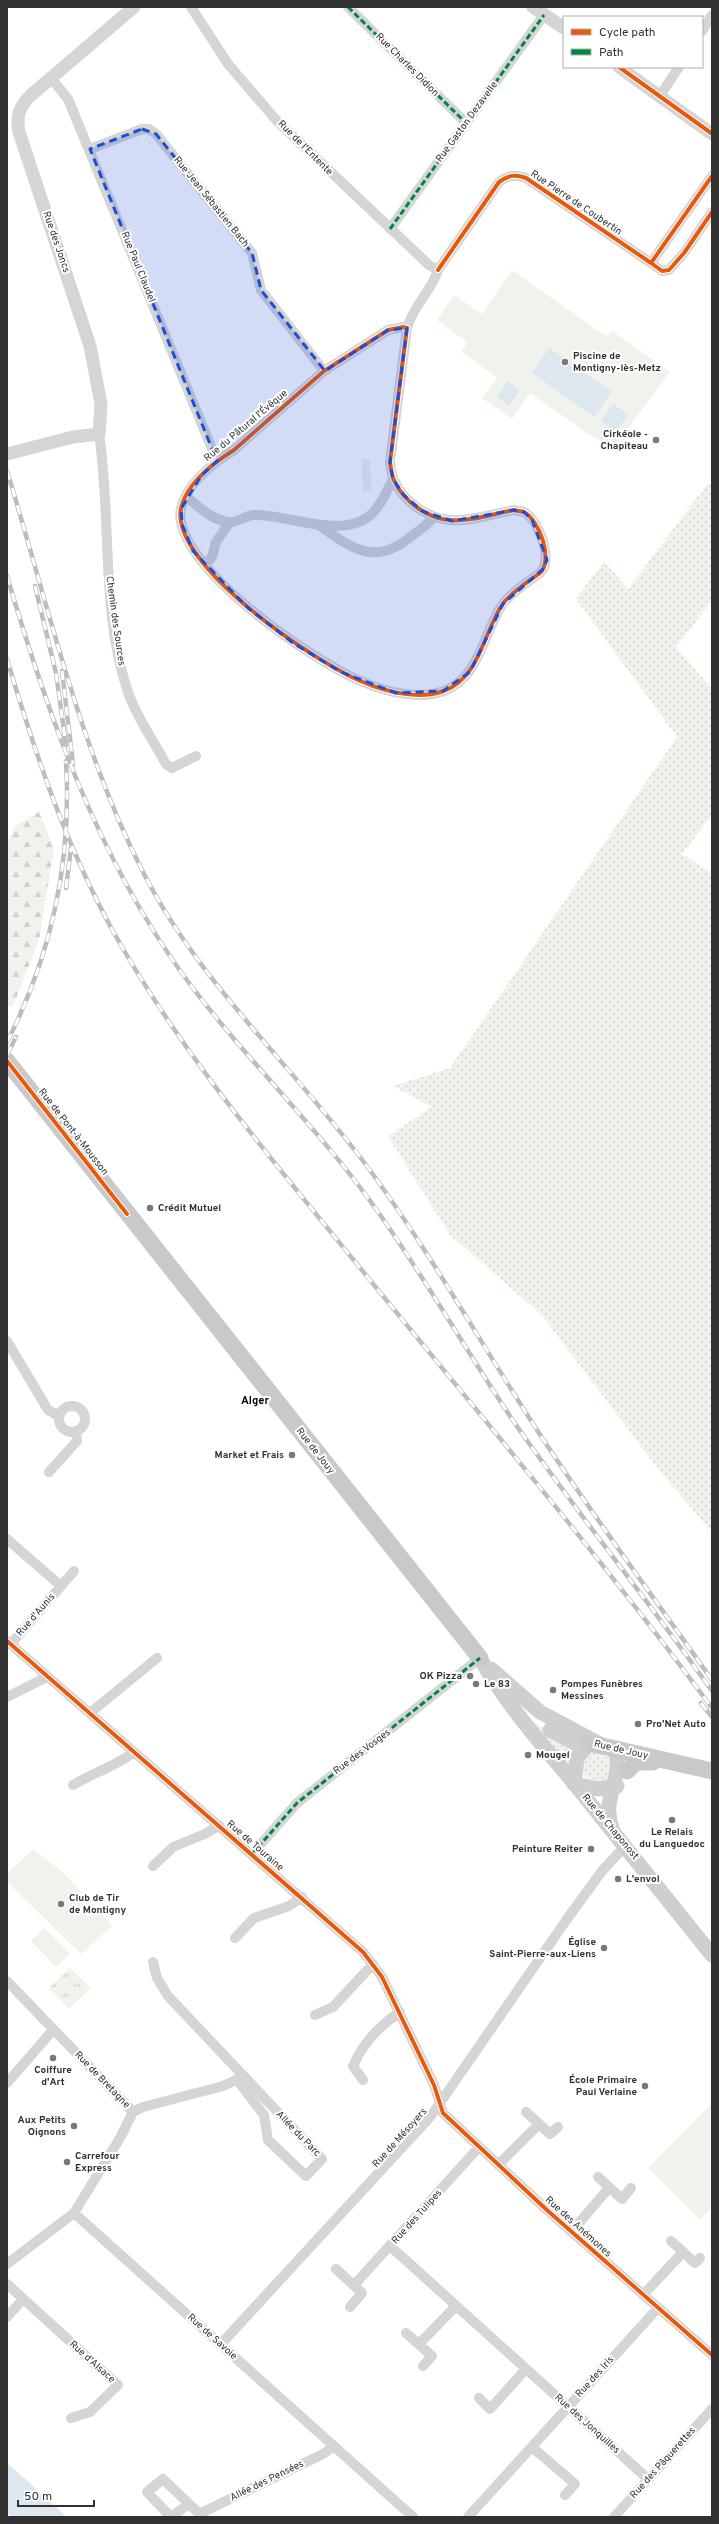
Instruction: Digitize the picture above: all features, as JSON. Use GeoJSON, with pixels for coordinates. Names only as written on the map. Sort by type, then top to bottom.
{"type":"FeatureCollection","features":[{"type":"Feature","properties":{"kind":"main road","name":"Rue de Pont-à-Mousson"},"geometry":{"type":"LineString","coordinates":[[9,1068],[127,1214]]}},
{"type":"Feature","properties":{"kind":"main road","name":"Rue de Jouy"},"geometry":{"type":"LineString","coordinates":[[127,1214],[480,1658],[498,1690],[536,1737]]}},
{"type":"Feature","properties":{"kind":"main road"},"geometry":{"type":"LineString","coordinates":[[480,1658],[540,1712],[591,1738],[603,1746],[619,1764],[615,1786]]}},
{"type":"Feature","properties":{"kind":"main road","name":"Rue de Jouy"},"geometry":{"type":"LineString","coordinates":[[498,1690],[527,1715],[545,1727],[579,1745],[603,1746],[712,1771]]}},
{"type":"Feature","properties":{"kind":"main road","name":"Rue de Chaponost"},"geometry":{"type":"LineString","coordinates":[[536,1737],[712,1955]]}},
{"type":"Feature","properties":{"kind":"main road"},"geometry":{"type":"LineString","coordinates":[[603,1746],[577,1758],[574,1784],[598,1789],[615,1786]]}},
{"type":"Feature","properties":{"kind":"main road"},"geometry":{"type":"LineString","coordinates":[[612,1830],[608,1801],[615,1786],[636,1762],[688,1766]]}},
{"type":"Feature","properties":{"kind":"street","name":"Rue des Joncs"},"geometry":{"type":"LineString","coordinates":[[99,434],[101,404],[90,346],[18,125],[19,112],[25,101],[134,7]]}},
{"type":"Feature","properties":{"kind":"street","name":"Rue de l'Entente"},"geometry":{"type":"LineString","coordinates":[[191,7],[228,64],[277,121],[390,229],[429,265],[438,270]]}},
{"type":"Feature","properties":{"kind":"street","name":"Rue Charles Didion"},"geometry":{"type":"LineString","coordinates":[[348,7],[466,123]]}},
{"type":"Feature","properties":{"kind":"street"},"geometry":{"type":"LineString","coordinates":[[533,7],[563,27]]}},
{"type":"Feature","properties":{"kind":"street","name":"Rue Gaston Dezavelle"},"geometry":{"type":"LineString","coordinates":[[390,229],[544,15]]}},
{"type":"Feature","properties":{"kind":"street"},"geometry":{"type":"LineString","coordinates":[[703,29],[712,15]]}},
{"type":"Feature","properties":{"kind":"street"},"geometry":{"type":"LineString","coordinates":[[620,68],[712,134]]}},
{"type":"Feature","properties":{"kind":"street"},"geometry":{"type":"LineString","coordinates":[[659,97],[678,68]]}},
{"type":"Feature","properties":{"kind":"street","name":"Rue Paul Claudel"},"geometry":{"type":"LineString","coordinates":[[51,78],[68,99],[90,149],[217,461]]}},
{"type":"Feature","properties":{"kind":"street","name":"Rue Jean Sébastien Bach"},"geometry":{"type":"LineString","coordinates":[[90,149],[142,129],[149,129],[156,134],[252,253],[261,290],[324,371]]}},
{"type":"Feature","properties":{"kind":"street","name":"Rue Pierre de Coubertin"},"geometry":{"type":"LineString","coordinates":[[407,328],[411,312],[436,278],[438,270],[499,182],[508,176],[517,174],[526,178],[662,271],[669,270],[684,253],[712,212]]}},
{"type":"Feature","properties":{"kind":"street"},"geometry":{"type":"LineString","coordinates":[[651,263],[712,176]]}},
{"type":"Feature","properties":{"kind":"street","name":"Rue du Pâtural l'Évêque"},"geometry":{"type":"LineString","coordinates":[[407,328],[390,462],[393,479],[404,495],[422,511],[434,517],[452,520],[514,510],[524,512],[532,520],[545,549],[547,560],[543,569],[503,604],[470,672],[443,691],[427,694],[396,693],[341,672],[293,643],[248,608],[193,551],[182,524],[181,509],[186,496],[201,476],[217,461],[234,450],[324,371],[388,330],[407,328]]}},
{"type":"Feature","properties":{"kind":"street"},"geometry":{"type":"LineString","coordinates":[[7,454],[73,437],[99,434]]}},
{"type":"Feature","properties":{"kind":"street","name":"Chemin des Sources"},"geometry":{"type":"LineString","coordinates":[[99,434],[108,567],[124,678],[130,696],[166,764],[172,768],[196,756]]}},
{"type":"Feature","properties":{"kind":"street"},"geometry":{"type":"LineString","coordinates":[[186,496],[213,518],[229,522],[253,515],[287,519],[320,526],[354,522],[367,518],[379,505],[393,479]]}},
{"type":"Feature","properties":{"kind":"street"},"geometry":{"type":"LineString","coordinates":[[320,526],[358,549],[377,554],[392,550],[403,544],[434,517]]}},
{"type":"Feature","properties":{"kind":"street"},"geometry":{"type":"LineString","coordinates":[[205,565],[212,557],[216,542],[229,522]]}},
{"type":"Feature","properties":{"kind":"street"},"geometry":{"type":"LineString","coordinates":[[7,1341],[48,1410],[59,1416]]}},
{"type":"Feature","properties":{"kind":"street"},"geometry":{"type":"LineString","coordinates":[[49,1472],[77,1441],[76,1431],[84,1422],[81,1410],[70,1406],[63,1409],[59,1416],[59,1423],[64,1430],[76,1431]]}},
{"type":"Feature","properties":{"kind":"street","name":"Rue d'Aunis"},"geometry":{"type":"LineString","coordinates":[[7,1539],[61,1586]]}},
{"type":"Feature","properties":{"kind":"street","name":"Rue d'Aunis"},"geometry":{"type":"LineString","coordinates":[[9,1642],[74,1571]]}},
{"type":"Feature","properties":{"kind":"street","name":"Rue de Touraine"},"geometry":{"type":"LineString","coordinates":[[9,1642],[47,1677],[352,1941],[373,1964],[400,2012],[434,2085],[440,2104]]}},
{"type":"Feature","properties":{"kind":"street"},"geometry":{"type":"LineString","coordinates":[[90,1713],[157,1658]]}},
{"type":"Feature","properties":{"kind":"street","name":"Rue des Vosges"},"geometry":{"type":"LineString","coordinates":[[252,1854],[297,1803],[480,1658]]}},
{"type":"Feature","properties":{"kind":"street"},"geometry":{"type":"LineString","coordinates":[[7,1697],[47,1677]]}},
{"type":"Feature","properties":{"kind":"street"},"geometry":{"type":"LineString","coordinates":[[73,1785],[94,1772],[122,1762],[134,1752]]}},
{"type":"Feature","properties":{"kind":"street","name":"Rue de Touraine"},"geometry":{"type":"LineString","coordinates":[[153,1866],[173,1847],[207,1833],[219,1825]]}},
{"type":"Feature","properties":{"kind":"street","name":"Rue de Mésoyers"},"geometry":{"type":"LineString","coordinates":[[221,2344],[440,2104],[561,1927],[602,1871],[625,1846]]}},
{"type":"Feature","properties":{"kind":"street"},"geometry":{"type":"LineString","coordinates":[[235,1938],[254,1918],[289,1906],[302,1897]]}},
{"type":"Feature","properties":{"kind":"street","name":"Allée du Parc"},"geometry":{"type":"LineString","coordinates":[[153,1962],[157,1978],[168,1996],[240,2079],[264,2115],[268,2140],[306,2176],[322,2158],[270,2104],[240,2079]]}},
{"type":"Feature","properties":{"kind":"street"},"geometry":{"type":"LineString","coordinates":[[315,2015],[333,2006],[373,1964]]}},
{"type":"Feature","properties":{"kind":"street","name":"Rue de Bretagne"},"geometry":{"type":"LineString","coordinates":[[7,1981],[133,2112],[120,2138],[74,2212]]}},
{"type":"Feature","properties":{"kind":"street"},"geometry":{"type":"LineString","coordinates":[[362,2080],[353,2066],[361,2049],[385,2022],[400,2012]]}},
{"type":"Feature","properties":{"kind":"street"},"geometry":{"type":"LineString","coordinates":[[7,2083],[54,2030]]}},
{"type":"Feature","properties":{"kind":"street"},"geometry":{"type":"LineString","coordinates":[[133,2112],[240,2079]]}},
{"type":"Feature","properties":{"kind":"street","name":"Allée du Parc"},"geometry":{"type":"LineString","coordinates":[[264,2115],[270,2104]]}},
{"type":"Feature","properties":{"kind":"street","name":"Rue des Anémones"},"geometry":{"type":"LineString","coordinates":[[440,2104],[443,2113],[478,2148],[571,2232],[712,2355]]}},
{"type":"Feature","properties":{"kind":"street"},"geometry":{"type":"LineString","coordinates":[[526,2112],[550,2134],[558,2127]]}},
{"type":"Feature","properties":{"kind":"street"},"geometry":{"type":"LineString","coordinates":[[498,2165],[539,2124]]}},
{"type":"Feature","properties":{"kind":"street","name":"Rue des Tulipes"},"geometry":{"type":"LineString","coordinates":[[354,2285],[478,2148]]}},
{"type":"Feature","properties":{"kind":"street"},"geometry":{"type":"LineString","coordinates":[[598,2177],[622,2199],[631,2188]]}},
{"type":"Feature","properties":{"kind":"street","name":"Rue des Anémones"},"geometry":{"type":"LineString","coordinates":[[571,2232],[609,2188]]}},
{"type":"Feature","properties":{"kind":"street"},"geometry":{"type":"LineString","coordinates":[[7,2264],[74,2212]]}},
{"type":"Feature","properties":{"kind":"street","name":"Rue de Savoie"},"geometry":{"type":"LineString","coordinates":[[74,2212],[413,2517]]}},
{"type":"Feature","properties":{"kind":"street"},"geometry":{"type":"LineString","coordinates":[[671,2241],[695,2263],[700,2258]]}},
{"type":"Feature","properties":{"kind":"street","name":"Rue des Jonquilles"},"geometry":{"type":"LineString","coordinates":[[390,2246],[648,2479]]}},
{"type":"Feature","properties":{"kind":"street"},"geometry":{"type":"LineString","coordinates":[[643,2295],[683,2252]]}},
{"type":"Feature","properties":{"kind":"street"},"geometry":{"type":"LineString","coordinates":[[336,2269],[362,2293],[350,2307]]}},
{"type":"Feature","properties":{"kind":"street","name":"Rue d'Alsace"},"geometry":{"type":"LineString","coordinates":[[7,2284],[118,2385],[90,2412],[71,2418]]}},
{"type":"Feature","properties":{"kind":"street"},"geometry":{"type":"LineString","coordinates":[[7,2317],[23,2299]]}},
{"type":"Feature","properties":{"kind":"street"},"geometry":{"type":"LineString","coordinates":[[419,2344],[456,2306]]}},
{"type":"Feature","properties":{"kind":"street","name":"Rue des Iris"},"geometry":{"type":"LineString","coordinates":[[468,2517],[658,2308]]}},
{"type":"Feature","properties":{"kind":"street"},"geometry":{"type":"LineString","coordinates":[[406,2333],[432,2356],[423,2366]]}},
{"type":"Feature","properties":{"kind":"street"},"geometry":{"type":"LineString","coordinates":[[479,2398],[490,2409],[526,2369]]}},
{"type":"Feature","properties":{"kind":"street","name":"Rue des Pâquerettes"},"geometry":{"type":"LineString","coordinates":[[614,2517],[712,2409]]}},
{"type":"Feature","properties":{"kind":"street","name":"Allée des Pensées"},"geometry":{"type":"LineString","coordinates":[[189,2504],[171,2517],[147,2492],[163,2479],[201,2515],[323,2454],[334,2446]]}},
{"type":"Feature","properties":{"kind":"street"},"geometry":{"type":"LineString","coordinates":[[532,2446],[575,2484],[565,2494]]}},
{"type":"Feature","properties":{"kind":"highlighted area"},"geometry":{"type":"Polygon","coordinates":[[[142,129],[156,134],[252,253],[261,290],[325,371],[388,330],[407,328],[390,462],[393,479],[404,495],[422,511],[452,521],[514,510],[524,512],[532,520],[547,560],[543,569],[503,604],[470,672],[458,682],[443,691],[396,693],[341,672],[293,643],[248,608],[193,551],[182,524],[181,509],[201,476],[217,461],[90,149],[142,129]]]}},
{"type":"Feature","properties":{"kind":"green space","name":"Piscine de Montigny-lès-Metz"},"geometry":{"type":"Polygon","coordinates":[[[512,270],[607,337],[612,331],[670,372],[612,450],[530,393],[512,419],[482,398],[497,378],[462,352],[467,342],[437,320],[454,295],[482,314],[512,270]]]}},
{"type":"Feature","properties":{"kind":"green space"},"geometry":{"type":"Polygon","coordinates":[[[362,459],[370,459],[371,491],[363,492],[362,459]]]}},
{"type":"Feature","properties":{"kind":"green space"},"geometry":{"type":"Polygon","coordinates":[[[708,483],[712,486],[712,601],[676,647],[712,689],[712,815],[682,854],[712,873],[712,1532],[658,1469],[542,1315],[450,1235],[388,1136],[432,1107],[393,1086],[450,1068],[677,737],[576,599],[604,561],[628,589],[708,483]]]}},
{"type":"Feature","properties":{"kind":"green space"},"geometry":{"type":"Polygon","coordinates":[[[39,812],[54,848],[39,940],[13,1006],[7,1006],[7,845],[14,827],[39,812]]]}},
{"type":"Feature","properties":{"kind":"green space"},"geometry":{"type":"Polygon","coordinates":[[[526,1718],[577,1747],[570,1774],[526,1718]]]}},
{"type":"Feature","properties":{"kind":"green space"},"geometry":{"type":"Polygon","coordinates":[[[591,1752],[612,1757],[610,1780],[601,1783],[591,1780],[585,1776],[582,1769],[582,1759],[591,1752]]]}},
{"type":"Feature","properties":{"kind":"green space","name":"Club de Tir de Montigny"},"geometry":{"type":"Polygon","coordinates":[[[33,1849],[63,1872],[112,1926],[81,1954],[7,1882],[7,1874],[33,1849]]]}},
{"type":"Feature","properties":{"kind":"green space"},"geometry":{"type":"Polygon","coordinates":[[[44,1928],[70,1954],[56,1967],[31,1941],[44,1928]]]}},
{"type":"Feature","properties":{"kind":"green space"},"geometry":{"type":"Polygon","coordinates":[[[70,1968],[91,1988],[69,2009],[49,1988],[70,1968]]]}},
{"type":"Feature","properties":{"kind":"green space"},"geometry":{"type":"Polygon","coordinates":[[[712,2103],[712,2206],[700,2220],[648,2168],[712,2103]]]}},
{"type":"Feature","properties":{"kind":"shaded area"},"geometry":{"type":"Polygon","coordinates":[[[549,348],[612,392],[594,417],[532,373],[549,348]]]}},
{"type":"Feature","properties":{"kind":"shaded area"},"geometry":{"type":"Polygon","coordinates":[[[508,381],[520,390],[509,406],[497,397],[508,381]]]}},
{"type":"Feature","properties":{"kind":"shaded area"},"geometry":{"type":"Polygon","coordinates":[[[613,404],[628,415],[616,432],[601,421],[613,404]]]}},
{"type":"Feature","properties":{"kind":"shaded area"},"geometry":{"type":"Polygon","coordinates":[[[7,2463],[67,2517],[12,2517],[7,2513],[7,2463]]]}},
{"type":"Feature","properties":{"kind":"railway"},"geometry":{"type":"LineString","coordinates":[[7,471],[67,676],[101,777],[121,827],[144,874],[167,915],[222,991],[313,1099],[372,1173],[416,1237],[562,1467],[712,1680]]}},
{"type":"Feature","properties":{"kind":"railway"},"geometry":{"type":"LineString","coordinates":[[7,576],[40,680],[78,782],[99,831],[151,927],[181,972],[226,1030],[322,1140],[368,1198],[406,1253],[514,1422],[712,1691]]}},
{"type":"Feature","properties":{"kind":"railway"},"geometry":{"type":"LineString","coordinates":[[35,586],[56,673],[66,745]]}},
{"type":"Feature","properties":{"kind":"railway"},"geometry":{"type":"LineString","coordinates":[[7,659],[53,799],[81,867],[114,933],[167,1019],[226,1101],[257,1141],[625,1593],[712,1708]]}},
{"type":"Feature","properties":{"kind":"railway"},"geometry":{"type":"LineString","coordinates":[[62,671],[73,764]]}},
{"type":"Feature","properties":{"kind":"railway"},"geometry":{"type":"LineString","coordinates":[[7,1042],[23,1009],[36,975],[56,906],[66,834],[66,761]]}},
{"type":"Feature","properties":{"kind":"railway"},"geometry":{"type":"LineString","coordinates":[[66,888],[71,848]]}},
{"type":"Feature","properties":{"kind":"railway"},"geometry":{"type":"LineString","coordinates":[[7,1055],[16,1037]]}},
{"type":"Feature","properties":{"kind":"railway"},"geometry":{"type":"LineString","coordinates":[[701,1703],[712,1717]]}},
{"type":"Feature","properties":{"kind":"marked path"},"geometry":{"type":"LineString","coordinates":[[348,7],[466,123]]}},
{"type":"Feature","properties":{"kind":"marked path"},"geometry":{"type":"LineString","coordinates":[[390,229],[544,15]]}},
{"type":"Feature","properties":{"kind":"marked path"},"geometry":{"type":"LineString","coordinates":[[252,1854],[297,1803],[480,1658]]}},
{"type":"Feature","properties":{"kind":"cycle path"},"geometry":{"type":"LineString","coordinates":[[620,68],[711,133]]}},
{"type":"Feature","properties":{"kind":"cycle path"},"geometry":{"type":"LineString","coordinates":[[438,270],[499,182],[506,178],[515,176],[526,178],[651,263]]}},
{"type":"Feature","properties":{"kind":"cycle path"},"geometry":{"type":"LineString","coordinates":[[712,176],[651,263],[662,271],[669,270],[684,253],[712,212]]}},
{"type":"Feature","properties":{"kind":"cycle path"},"geometry":{"type":"LineString","coordinates":[[403,327],[407,328],[390,462],[392,475],[398,488],[417,508],[442,519],[466,520],[514,510],[524,512],[530,516],[539,531],[543,541],[546,559],[544,567],[540,573],[514,592],[502,605],[479,654],[466,676],[444,691],[424,695],[392,692],[363,682],[341,672],[282,634],[250,609],[221,583],[198,556],[183,531],[181,508],[189,490],[202,474],[234,450],[324,371],[388,330],[403,327]]}},
{"type":"Feature","properties":{"kind":"cycle path"},"geometry":{"type":"LineString","coordinates":[[7,1061],[127,1214]]}},
{"type":"Feature","properties":{"kind":"cycle path"},"geometry":{"type":"LineString","coordinates":[[7,1641],[363,1952],[382,1977],[434,2085],[443,2113],[548,2211],[712,2355]]}},
{"type":"Feature","properties":{"kind":"place","name":"Piscine de Montigny-lès-Metz"},"geometry":{"type":"Point","coordinates":[565,362]}},
{"type":"Feature","properties":{"kind":"place","name":"Cirkéole - Chapiteau"},"geometry":{"type":"Point","coordinates":[656,440]}},
{"type":"Feature","properties":{"kind":"place","name":"Crédit Mutuel"},"geometry":{"type":"Point","coordinates":[150,1208]}},
{"type":"Feature","properties":{"kind":"place","name":"Market et Frais"},"geometry":{"type":"Point","coordinates":[292,1455]}},
{"type":"Feature","properties":{"kind":"place","name":"OK Pizza"},"geometry":{"type":"Point","coordinates":[470,1676]}},
{"type":"Feature","properties":{"kind":"place","name":"Le 83"},"geometry":{"type":"Point","coordinates":[476,1684]}},
{"type":"Feature","properties":{"kind":"place","name":"Pompes Funèbres Messines"},"geometry":{"type":"Point","coordinates":[553,1690]}},
{"type":"Feature","properties":{"kind":"place","name":"Pro'Net Auto"},"geometry":{"type":"Point","coordinates":[638,1724]}},
{"type":"Feature","properties":{"kind":"place","name":"Mougel"},"geometry":{"type":"Point","coordinates":[528,1755]}},
{"type":"Feature","properties":{"kind":"place","name":"Le Relais du Languedoc"},"geometry":{"type":"Point","coordinates":[672,1820]}},
{"type":"Feature","properties":{"kind":"place","name":"Peinture Reiter"},"geometry":{"type":"Point","coordinates":[591,1849]}},
{"type":"Feature","properties":{"kind":"place","name":"L'envol"},"geometry":{"type":"Point","coordinates":[618,1879]}},
{"type":"Feature","properties":{"kind":"place","name":"Club de Tir de Montigny"},"geometry":{"type":"Point","coordinates":[61,1904]}},
{"type":"Feature","properties":{"kind":"place","name":"Église Saint-Pierre-aux-Liens"},"geometry":{"type":"Point","coordinates":[604,1948]}},
{"type":"Feature","properties":{"kind":"place","name":"Coiffure d'Art"},"geometry":{"type":"Point","coordinates":[53,2058]}},
{"type":"Feature","properties":{"kind":"place","name":"École Primaire Paul Verlaine"},"geometry":{"type":"Point","coordinates":[645,2086]}},
{"type":"Feature","properties":{"kind":"place","name":"Aux Petits Oignons"},"geometry":{"type":"Point","coordinates":[74,2126]}},
{"type":"Feature","properties":{"kind":"place","name":"Carrefour Express"},"geometry":{"type":"Point","coordinates":[67,2162]}},
{"type":"Feature","properties":{"kind":"district","name":"Alger"},"geometry":{"type":"Point","coordinates":[255,1401]}}]}
